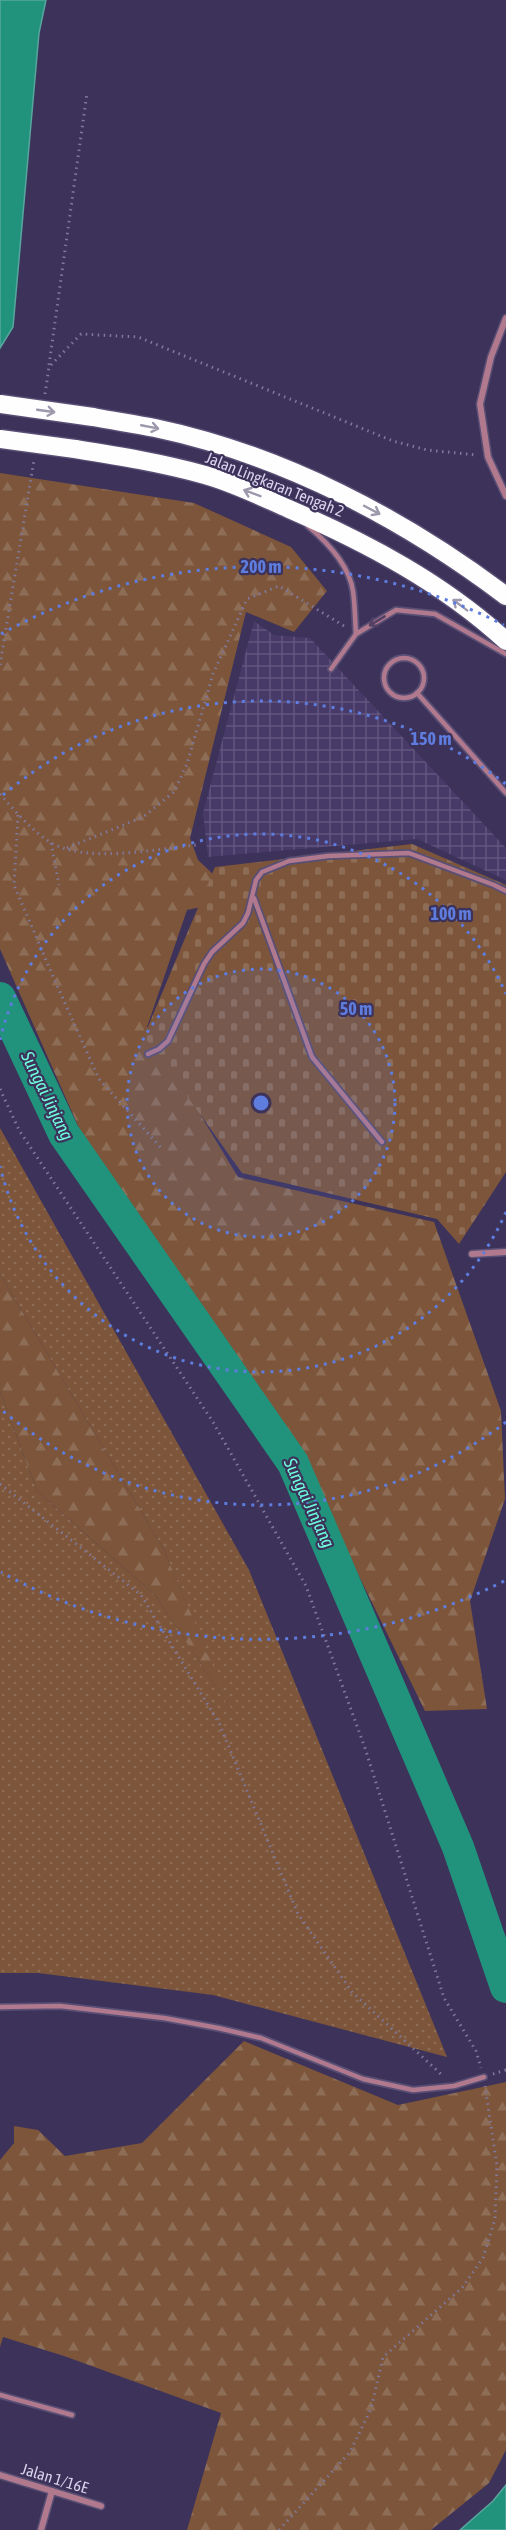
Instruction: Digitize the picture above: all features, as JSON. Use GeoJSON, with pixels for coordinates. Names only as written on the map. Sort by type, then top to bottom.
{"type":"FeatureCollection","features":[{"type":"Feature","properties":{"kind":"highway","name":"Jalan Lingkaran Tengah 2"},"geometry":{"type":"LineString","coordinates":[[0,404],[157,428],[214,444],[319,484],[415,533],[466,566],[506,597]]}},
{"type":"Feature","properties":{"kind":"highway","name":"Jalan Lingkaran Tengah 2"},"geometry":{"type":"LineString","coordinates":[[0,439],[149,462],[207,476],[340,531],[396,560],[445,593],[506,641]]}},
{"type":"Feature","properties":{"kind":"street"},"geometry":{"type":"LineString","coordinates":[[506,318],[491,357],[480,404],[488,457],[506,496]]}},
{"type":"Feature","properties":{"kind":"street"},"geometry":{"type":"LineString","coordinates":[[472,1254],[506,1252]]}},
{"type":"Feature","properties":{"kind":"street","name":"Jalan 1/16E"},"geometry":{"type":"LineString","coordinates":[[0,2475],[101,2506]]}},
{"type":"Feature","properties":{"kind":"street"},"geometry":{"type":"LineString","coordinates":[[41,2530],[52,2491]]}},
{"type":"Feature","properties":{"kind":"lane"},"geometry":{"type":"LineString","coordinates":[[282,506],[330,546],[345,570],[353,590],[356,634]]}},
{"type":"Feature","properties":{"kind":"lane"},"geometry":{"type":"LineString","coordinates":[[331,669],[356,634],[396,610],[435,614],[506,654]]}},
{"type":"Feature","properties":{"kind":"lane"},"geometry":{"type":"LineString","coordinates":[[400,658],[406,658],[418,664],[422,669],[424,682],[417,693],[405,698],[392,695],[384,684],[388,665],[400,658]]}},
{"type":"Feature","properties":{"kind":"lane"},"geometry":{"type":"LineString","coordinates":[[417,693],[506,793]]}},
{"type":"Feature","properties":{"kind":"lane"},"geometry":{"type":"LineString","coordinates":[[148,1054],[159,1049],[168,1041],[204,964],[212,952],[243,923],[248,913],[256,879],[262,872],[288,861],[328,856],[409,853],[506,891]]}},
{"type":"Feature","properties":{"kind":"lane"},"geometry":{"type":"LineString","coordinates":[[253,895],[312,1057],[382,1142]]}},
{"type":"Feature","properties":{"kind":"lane"},"geometry":{"type":"LineString","coordinates":[[0,2007],[60,2006],[164,2018],[261,2038],[363,2079],[413,2090],[454,2086],[484,2077]]}},
{"type":"Feature","properties":{"kind":"lane"},"geometry":{"type":"LineString","coordinates":[[0,2395],[72,2415]]}},
{"type":"Feature","properties":{"kind":"path"},"geometry":{"type":"LineString","coordinates":[[49,367],[87,93]]}},
{"type":"Feature","properties":{"kind":"path"},"geometry":{"type":"LineString","coordinates":[[68,848],[143,817],[174,792],[188,764],[213,674],[247,599],[279,586],[356,634]]}},
{"type":"Feature","properties":{"kind":"path"},"geometry":{"type":"LineString","coordinates":[[0,794],[18,814],[51,843],[93,855],[196,845]]}},
{"type":"Feature","properties":{"kind":"path"},"geometry":{"type":"LineString","coordinates":[[18,814],[14,885],[50,971],[99,1079],[163,1150]]}},
{"type":"Feature","properties":{"kind":"path"},"geometry":{"type":"LineString","coordinates":[[51,843],[59,885]]}},
{"type":"Feature","properties":{"kind":"path"},"geometry":{"type":"LineString","coordinates":[[0,1089],[19,1130],[213,1422],[306,1586],[365,1748],[444,1998],[476,2051],[484,2077],[497,2166],[495,2218],[483,2258],[462,2288],[383,2357],[371,2409],[350,2452],[279,2530]]}},
{"type":"Feature","properties":{"kind":"path"},"geometry":{"type":"LineString","coordinates":[[0,1484],[141,1595],[219,1723],[298,1914],[352,1992],[454,2086]]}},
{"type":"Feature","properties":{"kind":"shaded area"},"geometry":{"type":"Polygon","coordinates":[[[0,0],[46,0],[39,33],[13,327],[0,348],[0,0]]]}},
{"type":"Feature","properties":{"kind":"shaded area"},"geometry":{"type":"Polygon","coordinates":[[[254,621],[274,635],[310,638],[506,848],[506,880],[417,839],[208,857],[203,813],[254,621]]]}},
{"type":"Feature","properties":{"kind":"shaded area"},"geometry":{"type":"Polygon","coordinates":[[[506,2485],[506,2530],[460,2530],[493,2501],[506,2485]]]}},
{"type":"Feature","properties":{"kind":"green space"},"geometry":{"type":"Polygon","coordinates":[[[0,473],[194,503],[291,547],[327,591],[294,632],[246,612],[190,838],[198,860],[216,877],[248,897],[187,910],[147,1027],[238,1177],[434,1222],[501,1411],[505,1499],[470,1601],[487,1709],[425,1711],[311,1478],[166,1263],[102,1180],[0,949],[0,473]]]}},
{"type":"Feature","properties":{"kind":"green space"},"geometry":{"type":"Polygon","coordinates":[[[412,844],[506,885],[506,1172],[459,1244],[437,1219],[242,1173],[144,1036],[215,867],[412,844]]]}},
{"type":"Feature","properties":{"kind":"green space"},"geometry":{"type":"Polygon","coordinates":[[[0,1128],[249,1570],[447,2057],[213,1995],[38,1973],[0,1973],[0,1391],[37,1491],[155,1595],[230,1708],[164,1550],[0,1274],[0,1128]]]}},
{"type":"Feature","properties":{"kind":"green space"},"geometry":{"type":"Polygon","coordinates":[[[0,1274],[164,1550],[233,1713],[155,1595],[37,1491],[0,1391],[0,1274]]]}},
{"type":"Feature","properties":{"kind":"green space"},"geometry":{"type":"Polygon","coordinates":[[[244,2041],[398,2105],[506,2082],[506,2450],[489,2483],[431,2530],[187,2530],[221,2413],[64,2356],[3,2337],[0,2347],[0,2160],[14,2143],[14,2126],[38,2130],[65,2156],[142,2143],[244,2041]]]}},
{"type":"Feature","properties":{"kind":"waterway","name":"Sungai Jinjang"},"geometry":{"type":"LineString","coordinates":[[0,998],[64,1134],[293,1463],[458,1847],[506,1987]]}}]}
